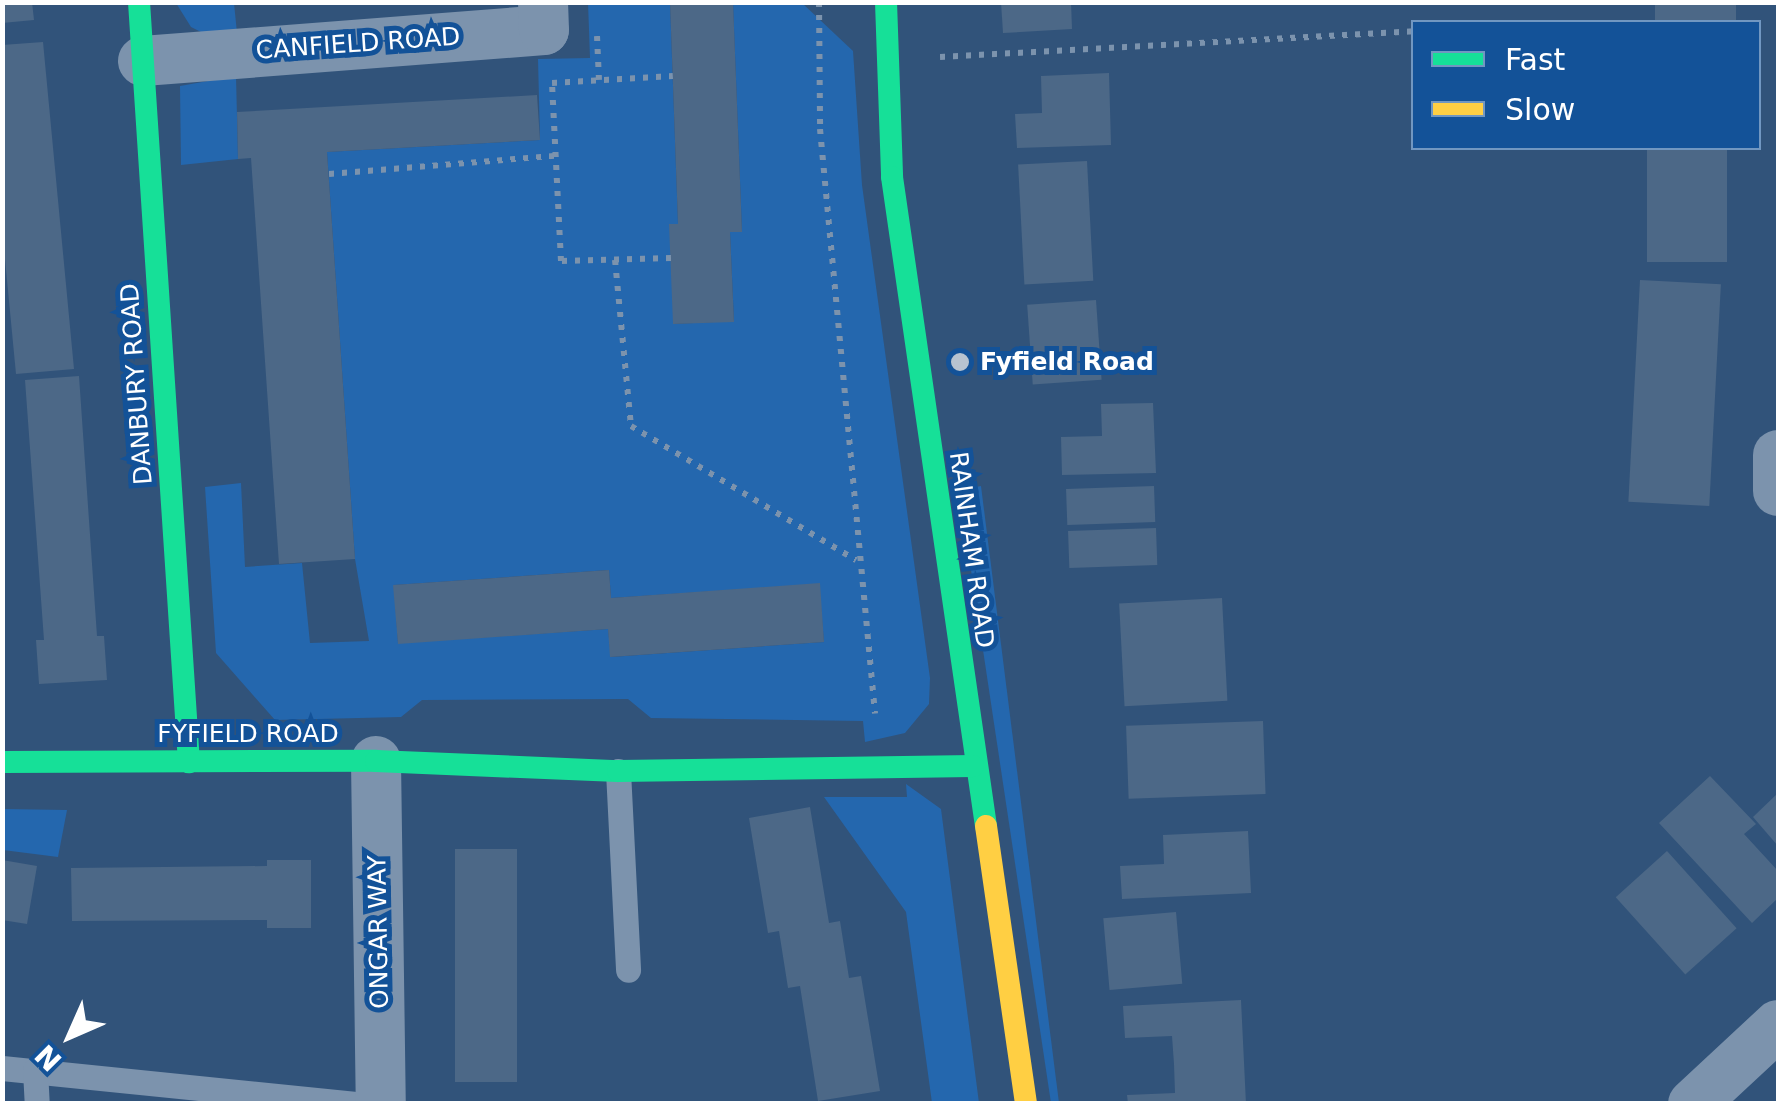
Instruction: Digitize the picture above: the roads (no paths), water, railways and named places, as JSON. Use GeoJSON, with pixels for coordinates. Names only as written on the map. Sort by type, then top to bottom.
{"type":"FeatureCollection","features":[{"type":"Feature","properties":{"kind":"street","name":"DANBURY ROAD"},"geometry":{"type":"LineString","coordinates":[[139,2],[190,762]]}},
{"type":"Feature","properties":{"kind":"street","name":"CANFIELD ROAD"},"geometry":{"type":"LineString","coordinates":[[144,60],[544,30],[544,2]]}},
{"type":"Feature","properties":{"kind":"street","name":"RAINHAM ROAD"},"geometry":{"type":"LineString","coordinates":[[886,2],[892,176],[974,766],[1026,1104]]}},
{"type":"Feature","properties":{"kind":"street"},"geometry":{"type":"LineString","coordinates":[[1778,455],[1778,492]]}},
{"type":"Feature","properties":{"kind":"street","name":"FYFIELD ROAD"},"geometry":{"type":"LineString","coordinates":[[2,762],[376,761],[618,771],[974,766]]}},
{"type":"Feature","properties":{"kind":"street","name":"ONGAR WAY"},"geometry":{"type":"LineString","coordinates":[[376,761],[381,1104]]}},
{"type":"Feature","properties":{"kind":"street"},"geometry":{"type":"LineString","coordinates":[[1693,1104],[1778,1025]]}},
{"type":"Feature","properties":{"kind":"lane"},"geometry":{"type":"LineString","coordinates":[[618,771],[628,970]]}},
{"type":"Feature","properties":{"kind":"lane"},"geometry":{"type":"LineString","coordinates":[[2,1068],[358,1104]]}},
{"type":"Feature","properties":{"kind":"lane"},"geometry":{"type":"LineString","coordinates":[[35,1070],[37,1104]]}},
{"type":"Feature","properties":{"kind":"place","name":"Fyfield Road"},"geometry":{"type":"Point","coordinates":[960,362]}}]}
